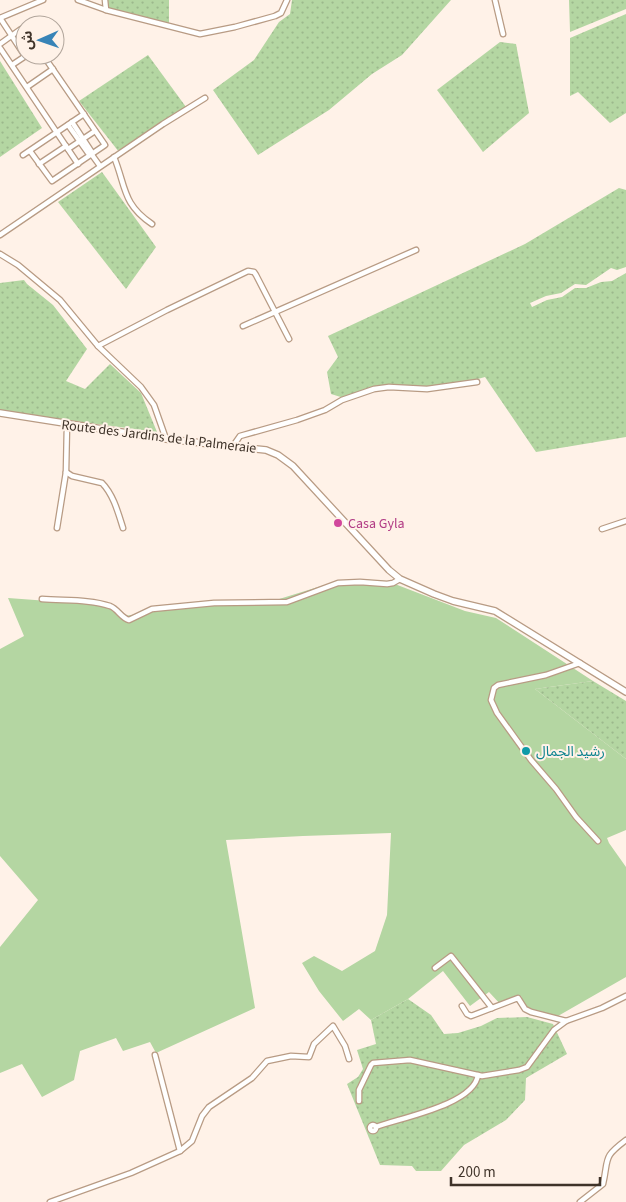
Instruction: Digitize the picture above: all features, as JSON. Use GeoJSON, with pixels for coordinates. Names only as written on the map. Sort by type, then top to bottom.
{"type":"FeatureCollection","features":[{"type":"Feature","properties":{"kind":"street"},"geometry":{"type":"LineString","coordinates":[[15,41],[0,18],[40,0]]}},
{"type":"Feature","properties":{"kind":"street"},"geometry":{"type":"LineString","coordinates":[[78,0],[106,10],[200,34],[276,16],[281,13],[287,0]]}},
{"type":"Feature","properties":{"kind":"street"},"geometry":{"type":"LineString","coordinates":[[105,0],[106,10]]}},
{"type":"Feature","properties":{"kind":"street"},"geometry":{"type":"LineString","coordinates":[[495,0],[503,34]]}},
{"type":"Feature","properties":{"kind":"street"},"geometry":{"type":"LineString","coordinates":[[0,44],[15,33]]}},
{"type":"Feature","properties":{"kind":"street"},"geometry":{"type":"LineString","coordinates":[[0,48],[78,164]]}},
{"type":"Feature","properties":{"kind":"street"},"geometry":{"type":"LineString","coordinates":[[30,150],[52,181],[105,145],[50,65]]}},
{"type":"Feature","properties":{"kind":"street"},"geometry":{"type":"LineString","coordinates":[[27,87],[53,69]]}},
{"type":"Feature","properties":{"kind":"street"},"geometry":{"type":"LineString","coordinates":[[0,235],[100,166],[205,98]]}},
{"type":"Feature","properties":{"kind":"street"},"geometry":{"type":"LineString","coordinates":[[23,155],[84,114]]}},
{"type":"Feature","properties":{"kind":"street"},"geometry":{"type":"LineString","coordinates":[[70,124],[100,166]]}},
{"type":"Feature","properties":{"kind":"street"},"geometry":{"type":"LineString","coordinates":[[39,164],[95,131]]}},
{"type":"Feature","properties":{"kind":"street"},"geometry":{"type":"LineString","coordinates":[[114,157],[127,199],[140,216],[152,224]]}},
{"type":"Feature","properties":{"kind":"street"},"geometry":{"type":"LineString","coordinates":[[243,326],[416,250]]}},
{"type":"Feature","properties":{"kind":"street"},"geometry":{"type":"LineString","coordinates":[[0,254],[60,300],[98,346],[142,386],[158,413],[166,439]]}},
{"type":"Feature","properties":{"kind":"street"},"geometry":{"type":"LineString","coordinates":[[98,346],[248,271],[256,275],[289,340]]}},
{"type":"Feature","properties":{"kind":"street"},"geometry":{"type":"LineString","coordinates":[[233,446],[240,436],[325,410],[342,400],[374,388],[427,389],[477,382]]}},
{"type":"Feature","properties":{"kind":"street","name":"Route des Jardins de la Palmeraie"},"geometry":{"type":"LineString","coordinates":[[0,412],[166,439],[266,450],[278,455],[293,466],[389,570],[400,579],[453,602],[496,611],[626,692]]}},
{"type":"Feature","properties":{"kind":"street"},"geometry":{"type":"LineString","coordinates":[[56,528],[66,472],[67,424]]}},
{"type":"Feature","properties":{"kind":"street"},"geometry":{"type":"LineString","coordinates":[[66,472],[72,476],[102,483],[117,509],[123,528]]}},
{"type":"Feature","properties":{"kind":"street"},"geometry":{"type":"LineString","coordinates":[[602,529],[626,521]]}},
{"type":"Feature","properties":{"kind":"street"},"geometry":{"type":"LineString","coordinates":[[42,599],[93,602],[107,605],[117,609],[123,618],[129,620],[152,609],[214,603],[287,602],[338,583],[387,584],[400,579]]}},
{"type":"Feature","properties":{"kind":"street"},"geometry":{"type":"LineString","coordinates":[[580,663],[546,675],[498,685],[494,688],[491,700],[497,713],[532,760],[576,817],[598,841]]}},
{"type":"Feature","properties":{"kind":"street"},"geometry":{"type":"LineString","coordinates":[[435,968],[451,956],[492,1008]]}},
{"type":"Feature","properties":{"kind":"street"},"geometry":{"type":"LineString","coordinates":[[359,1101],[361,1086],[373,1063],[410,1060],[478,1076],[491,1076],[523,1069],[554,1030],[566,1021],[602,1008],[626,996]]}},
{"type":"Feature","properties":{"kind":"street"},"geometry":{"type":"LineString","coordinates":[[462,1006],[467,1014],[471,1016],[518,998],[525,1009],[531,1012],[566,1021]]}},
{"type":"Feature","properties":{"kind":"street"},"geometry":{"type":"LineString","coordinates":[[50,1202],[131,1173],[180,1151],[192,1140],[202,1116],[209,1106],[252,1078],[270,1059],[291,1056],[309,1057],[314,1044],[334,1026],[345,1046],[349,1059]]}},
{"type":"Feature","properties":{"kind":"street"},"geometry":{"type":"LineString","coordinates":[[155,1055],[180,1151]]}},
{"type":"Feature","properties":{"kind":"street"},"geometry":{"type":"LineString","coordinates":[[376,1127],[449,1104],[470,1090],[478,1076]]}},
{"type":"Feature","properties":{"kind":"street"},"geometry":{"type":"LineString","coordinates":[[580,1202],[603,1184],[609,1155],[612,1150],[626,1140]]}},
{"type":"Feature","properties":{"kind":"green space"},"geometry":{"type":"Polygon","coordinates":[[[106,0],[169,0],[169,24],[107,8],[106,0]]]}},
{"type":"Feature","properties":{"kind":"green space"},"geometry":{"type":"Polygon","coordinates":[[[292,0],[451,0],[402,55],[372,74],[329,110],[258,155],[213,90],[254,60],[279,22],[290,14],[292,0]]]}},
{"type":"Feature","properties":{"kind":"green space"},"geometry":{"type":"Polygon","coordinates":[[[569,0],[626,0],[626,9],[570,32],[569,0]]]}},
{"type":"Feature","properties":{"kind":"green space"},"geometry":{"type":"Polygon","coordinates":[[[626,14],[626,113],[610,123],[578,92],[570,96],[570,38],[626,14]]]}},
{"type":"Feature","properties":{"kind":"green space"},"geometry":{"type":"Polygon","coordinates":[[[500,42],[516,44],[529,113],[483,152],[437,90],[500,42]]]}},
{"type":"Feature","properties":{"kind":"green space"},"geometry":{"type":"Polygon","coordinates":[[[148,55],[186,107],[119,152],[79,101],[148,55]]]}},
{"type":"Feature","properties":{"kind":"green space"},"geometry":{"type":"Polygon","coordinates":[[[0,61],[42,128],[0,157],[0,61]]]}},
{"type":"Feature","properties":{"kind":"green space"},"geometry":{"type":"Polygon","coordinates":[[[102,172],[156,247],[126,289],[58,202],[102,172]]]}},
{"type":"Feature","properties":{"kind":"green space"},"geometry":{"type":"Polygon","coordinates":[[[619,188],[626,190],[626,267],[617,270],[611,268],[586,285],[575,284],[561,293],[546,296],[530,303],[532,307],[547,300],[562,297],[575,288],[586,288],[601,282],[612,281],[626,273],[626,437],[536,452],[485,377],[460,384],[424,387],[378,385],[344,398],[331,394],[327,372],[338,357],[328,336],[525,244],[619,188]]]}},
{"type":"Feature","properties":{"kind":"green space"},"geometry":{"type":"Polygon","coordinates":[[[24,280],[53,305],[87,349],[66,381],[85,389],[110,364],[141,393],[157,432],[0,411],[0,283],[24,280]]]}},
{"type":"Feature","properties":{"kind":"green space"},"geometry":{"type":"Polygon","coordinates":[[[356,579],[387,581],[465,611],[496,618],[593,681],[535,689],[626,759],[626,830],[607,838],[626,867],[626,977],[558,1016],[526,1008],[521,996],[502,1006],[489,992],[470,1006],[443,971],[408,999],[371,1020],[359,1009],[343,1021],[319,991],[302,963],[314,956],[342,971],[375,951],[387,915],[391,833],[226,840],[255,1008],[156,1053],[150,1042],[123,1051],[116,1038],[80,1051],[74,1080],[42,1097],[22,1064],[0,1073],[0,947],[38,900],[0,856],[0,649],[24,636],[8,598],[116,606],[125,616],[220,600],[276,600],[331,583],[356,579]]]}},
{"type":"Feature","properties":{"kind":"green space"},"geometry":{"type":"Polygon","coordinates":[[[593,681],[626,701],[626,759],[535,689],[593,681]]]}},
{"type":"Feature","properties":{"kind":"green space"},"geometry":{"type":"Polygon","coordinates":[[[408,999],[431,1015],[444,1034],[458,1033],[481,1026],[497,1018],[527,1017],[553,1024],[567,1054],[526,1078],[525,1100],[506,1120],[464,1145],[441,1171],[416,1171],[412,1166],[380,1165],[347,1084],[358,1077],[363,1069],[357,1050],[376,1044],[371,1020],[408,999]]]}},
{"type":"Feature","properties":{"kind":"place","name":"Casa Gyla"},"geometry":{"type":"Point","coordinates":[338,523]}},
{"type":"Feature","properties":{"kind":"place","name":"رشيد الجمال"},"geometry":{"type":"Point","coordinates":[526,751]}}]}
